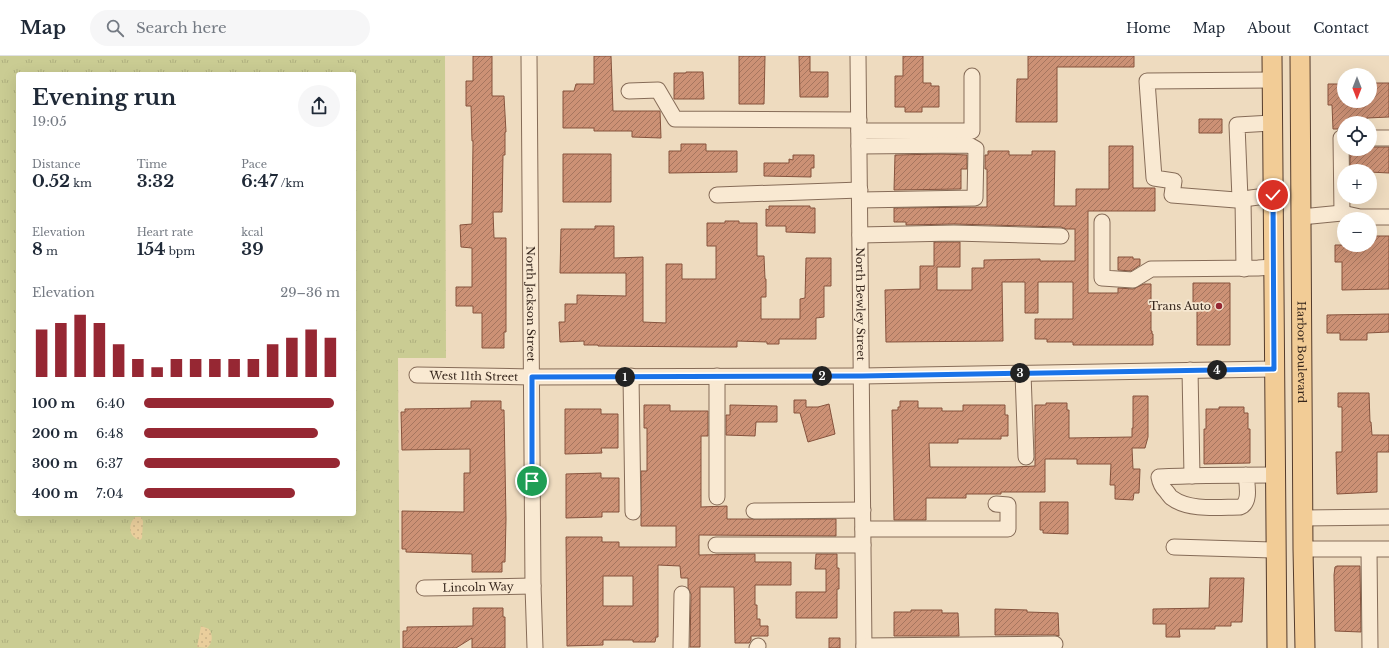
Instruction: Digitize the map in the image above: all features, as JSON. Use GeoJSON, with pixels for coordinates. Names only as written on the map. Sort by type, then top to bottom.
{"type":"FeatureCollection","features":[{"type":"Feature","properties":{"kind":"main road"},"geometry":{"type":"LineString","coordinates":[[1272,56],[1277,648]]}},
{"type":"Feature","properties":{"kind":"main road","name":"Harbor Boulevard"},"geometry":{"type":"LineString","coordinates":[[1300,56],[1305,648]]}},
{"type":"Feature","properties":{"kind":"street","name":"North Jackson Street"},"geometry":{"type":"LineString","coordinates":[[529,56],[533,586],[535,648]]}},
{"type":"Feature","properties":{"kind":"street","name":"North Bewley Street"},"geometry":{"type":"LineString","coordinates":[[858,56],[864,647]]}},
{"type":"Feature","properties":{"kind":"street"},"geometry":{"type":"LineString","coordinates":[[859,132],[972,131],[972,76]]}},
{"type":"Feature","properties":{"kind":"street"},"geometry":{"type":"LineString","coordinates":[[1272,80],[1147,81],[1154,178],[1174,181],[1172,195],[1242,199],[1273,195]]}},
{"type":"Feature","properties":{"kind":"street"},"geometry":{"type":"LineString","coordinates":[[629,91],[658,90],[675,120],[859,132],[969,145],[976,150],[976,198],[860,195],[717,195]]}},
{"type":"Feature","properties":{"kind":"street"},"geometry":{"type":"LineString","coordinates":[[1244,269],[1238,124],[1272,123]]}},
{"type":"Feature","properties":{"kind":"street"},"geometry":{"type":"LineString","coordinates":[[1377,138],[1389,138]]}},
{"type":"Feature","properties":{"kind":"street"},"geometry":{"type":"LineString","coordinates":[[1341,156],[1342,212]]}},
{"type":"Feature","properties":{"kind":"street"},"geometry":{"type":"LineString","coordinates":[[1301,217],[1337,213]]}},
{"type":"Feature","properties":{"kind":"street"},"geometry":{"type":"LineString","coordinates":[[1377,217],[1389,217]]}},
{"type":"Feature","properties":{"kind":"street"},"geometry":{"type":"LineString","coordinates":[[1102,222],[1102,278],[1133,280],[1151,269],[1244,269],[1274,267]]}},
{"type":"Feature","properties":{"kind":"street"},"geometry":{"type":"LineString","coordinates":[[860,235],[954,233],[1061,236]]}},
{"type":"Feature","properties":{"kind":"street","name":"West 11th Street"},"geometry":{"type":"LineString","coordinates":[[417,375],[532,377],[862,376],[1274,369]]}},
{"type":"Feature","properties":{"kind":"street"},"geometry":{"type":"LineString","coordinates":[[1190,370],[1192,476]]}},
{"type":"Feature","properties":{"kind":"street"},"geometry":{"type":"LineString","coordinates":[[1023,373],[1026,457]]}},
{"type":"Feature","properties":{"kind":"street"},"geometry":{"type":"LineString","coordinates":[[631,376],[633,512]]}},
{"type":"Feature","properties":{"kind":"street"},"geometry":{"type":"LineString","coordinates":[[717,376],[718,497]]}},
{"type":"Feature","properties":{"kind":"street"},"geometry":{"type":"LineString","coordinates":[[1246,475],[1247,501],[1240,507],[1197,507],[1180,503],[1172,498],[1161,486],[1159,480],[1159,477],[1246,475],[1275,475]]}},
{"type":"Feature","properties":{"kind":"street"},"geometry":{"type":"LineString","coordinates":[[863,530],[1008,530],[1008,504],[996,504]]}},
{"type":"Feature","properties":{"kind":"street"},"geometry":{"type":"LineString","coordinates":[[754,511],[863,510]]}},
{"type":"Feature","properties":{"kind":"street"},"geometry":{"type":"LineString","coordinates":[[1303,518],[1389,516]]}},
{"type":"Feature","properties":{"kind":"street"},"geometry":{"type":"LineString","coordinates":[[716,546],[863,546]]}},
{"type":"Feature","properties":{"kind":"street"},"geometry":{"type":"LineString","coordinates":[[1174,547],[1276,550]]}},
{"type":"Feature","properties":{"kind":"street"},"geometry":{"type":"LineString","coordinates":[[1303,549],[1389,549]]}},
{"type":"Feature","properties":{"kind":"street"},"geometry":{"type":"LineString","coordinates":[[1369,550],[1370,648]]}},
{"type":"Feature","properties":{"kind":"street","name":"Lincoln Way"},"geometry":{"type":"LineString","coordinates":[[424,588],[533,586]]}},
{"type":"Feature","properties":{"kind":"street"},"geometry":{"type":"LineString","coordinates":[[682,594],[682,648]]}},
{"type":"Feature","properties":{"kind":"street"},"geometry":{"type":"LineString","coordinates":[[864,647],[1055,644]]}},
{"type":"Feature","properties":{"kind":"green space"},"geometry":{"type":"Polygon","coordinates":[[[0,56],[445,56],[446,358],[398,358],[400,648],[0,648],[0,56]]]}},
{"type":"Feature","properties":{"kind":"sand"},"geometry":{"type":"Polygon","coordinates":[[[135,517],[141,517],[143,521],[142,538],[140,540],[133,536],[130,530],[131,523],[135,517]]]}},
{"type":"Feature","properties":{"kind":"sand"},"geometry":{"type":"Polygon","coordinates":[[[201,626],[209,629],[211,634],[212,639],[207,648],[197,647],[201,626]]]}},
{"type":"Feature","properties":{"kind":"building"},"geometry":{"type":"Polygon","coordinates":[[[473,56],[492,56],[492,96],[504,96],[506,132],[505,155],[503,155],[502,212],[493,212],[494,238],[506,238],[506,332],[504,332],[504,348],[482,348],[482,313],[473,313],[473,306],[456,306],[456,287],[472,287],[472,248],[461,247],[460,225],[472,224],[473,141],[471,106],[466,106],[466,81],[473,81],[473,56]]]}},
{"type":"Feature","properties":{"kind":"building"},"geometry":{"type":"Polygon","coordinates":[[[594,56],[611,56],[613,111],[660,111],[661,138],[632,137],[632,131],[594,131],[594,128],[563,128],[563,91],[574,91],[576,84],[594,84],[594,56]]]}},
{"type":"Feature","properties":{"kind":"building"},"geometry":{"type":"Polygon","coordinates":[[[739,56],[765,56],[764,104],[739,104],[739,56]]]}},
{"type":"Feature","properties":{"kind":"building"},"geometry":{"type":"Polygon","coordinates":[[[799,56],[810,56],[810,72],[828,72],[828,97],[800,97],[799,56]]]}},
{"type":"Feature","properties":{"kind":"building"},"geometry":{"type":"Polygon","coordinates":[[[903,56],[923,56],[923,83],[931,83],[931,86],[939,86],[939,107],[922,107],[922,112],[905,112],[905,107],[895,107],[895,76],[903,76],[903,56]]]}},
{"type":"Feature","properties":{"kind":"building"},"geometry":{"type":"Polygon","coordinates":[[[1028,56],[1134,56],[1134,67],[1057,67],[1057,122],[1016,122],[1017,79],[1028,79],[1028,56]]]}},
{"type":"Feature","properties":{"kind":"building"},"geometry":{"type":"Polygon","coordinates":[[[703,72],[704,99],[674,99],[674,73],[703,72]]]}},
{"type":"Feature","properties":{"kind":"building"},"geometry":{"type":"Polygon","coordinates":[[[1377,83],[1389,83],[1389,117],[1337,116],[1337,129],[1333,129],[1332,105],[1328,105],[1328,84],[1337,84],[1337,108],[1377,108],[1377,83]]]}},
{"type":"Feature","properties":{"kind":"building"},"geometry":{"type":"Polygon","coordinates":[[[1199,119],[1222,119],[1222,133],[1199,133],[1199,119]]]}},
{"type":"Feature","properties":{"kind":"building"},"geometry":{"type":"Polygon","coordinates":[[[681,144],[706,144],[706,151],[737,151],[737,172],[669,173],[669,151],[681,151],[681,144]]]}},
{"type":"Feature","properties":{"kind":"building"},"geometry":{"type":"Polygon","coordinates":[[[1109,146],[1133,146],[1133,188],[1155,188],[1155,211],[1088,211],[1088,293],[1118,293],[1118,288],[1133,289],[1144,284],[1151,284],[1151,331],[1153,334],[1153,345],[1073,345],[1073,342],[1047,342],[1047,339],[1035,339],[1035,319],[1073,319],[1073,282],[1038,282],[1038,313],[1025,313],[1025,282],[1002,282],[1003,341],[886,342],[885,290],[920,289],[920,266],[934,266],[934,242],[960,242],[960,267],[937,267],[937,290],[972,290],[972,268],[984,268],[984,260],[1040,259],[1040,261],[1075,261],[1075,229],[1066,229],[1061,227],[954,224],[906,225],[906,222],[894,222],[894,208],[987,207],[987,169],[985,169],[985,155],[988,155],[988,151],[1009,151],[1009,155],[1032,155],[1032,151],[1055,151],[1054,206],[1076,206],[1076,189],[1109,189],[1109,146]]]}},
{"type":"Feature","properties":{"kind":"building"},"geometry":{"type":"Polygon","coordinates":[[[1377,147],[1389,147],[1389,173],[1377,172],[1377,164],[1350,164],[1350,156],[1377,156],[1377,147]]]}},
{"type":"Feature","properties":{"kind":"building"},"geometry":{"type":"Polygon","coordinates":[[[563,154],[611,154],[611,202],[563,202],[563,154]]]}},
{"type":"Feature","properties":{"kind":"building"},"geometry":{"type":"Polygon","coordinates":[[[793,155],[814,155],[814,168],[811,168],[811,177],[764,176],[764,163],[789,163],[789,159],[793,160],[793,155]]]}},
{"type":"Feature","properties":{"kind":"building"},"geometry":{"type":"Polygon","coordinates":[[[895,155],[967,155],[967,169],[961,169],[961,189],[894,190],[895,155]]]}},
{"type":"Feature","properties":{"kind":"building"},"geometry":{"type":"Polygon","coordinates":[[[769,206],[810,206],[810,208],[815,208],[815,233],[786,232],[786,226],[766,226],[766,209],[769,210],[769,206]]]}},
{"type":"Feature","properties":{"kind":"building"},"geometry":{"type":"Polygon","coordinates":[[[725,221],[757,223],[757,256],[764,256],[766,279],[766,297],[761,297],[761,319],[800,319],[800,299],[805,298],[806,258],[831,258],[831,286],[824,286],[824,317],[816,318],[816,339],[779,339],[779,344],[737,341],[737,347],[598,346],[584,345],[584,341],[560,342],[559,322],[565,322],[565,304],[577,304],[577,295],[626,296],[626,273],[560,273],[561,229],[595,229],[595,226],[614,226],[614,258],[643,257],[643,322],[666,323],[666,264],[682,264],[682,279],[716,279],[716,246],[707,246],[707,223],[725,223],[725,221]]]}},
{"type":"Feature","properties":{"kind":"building"},"geometry":{"type":"Polygon","coordinates":[[[1377,236],[1389,236],[1389,289],[1342,290],[1342,262],[1335,262],[1335,245],[1337,245],[1337,252],[1377,252],[1377,236]]]}},
{"type":"Feature","properties":{"kind":"building"},"geometry":{"type":"Polygon","coordinates":[[[1118,257],[1133,257],[1133,259],[1140,259],[1140,265],[1131,271],[1118,270],[1118,257]]]}},
{"type":"Feature","properties":{"kind":"building"},"geometry":{"type":"Polygon","coordinates":[[[1193,283],[1230,283],[1230,345],[1197,345],[1197,307],[1193,307],[1193,283]]]}},
{"type":"Feature","properties":{"kind":"building"},"geometry":{"type":"Polygon","coordinates":[[[1389,314],[1389,332],[1367,333],[1367,340],[1340,340],[1340,333],[1327,333],[1327,315],[1389,314]]]}},
{"type":"Feature","properties":{"kind":"building"},"geometry":{"type":"Polygon","coordinates":[[[1338,393],[1369,393],[1372,435],[1389,435],[1389,452],[1377,452],[1377,492],[1337,494],[1336,452],[1342,452],[1342,407],[1338,407],[1338,393]]]}},
{"type":"Feature","properties":{"kind":"building"},"geometry":{"type":"Polygon","coordinates":[[[1133,396],[1148,396],[1148,437],[1145,448],[1132,448],[1133,469],[1140,469],[1139,493],[1134,493],[1133,500],[1115,499],[1115,485],[1110,485],[1111,464],[1077,464],[1077,459],[1045,459],[1045,492],[1001,492],[1001,494],[966,494],[966,498],[926,498],[926,520],[894,520],[892,410],[898,410],[898,407],[900,407],[900,401],[918,401],[918,408],[942,408],[942,411],[963,411],[963,405],[1005,405],[1005,415],[1008,415],[1008,436],[1001,436],[1001,439],[958,439],[958,443],[929,443],[930,467],[1015,467],[1035,466],[1035,405],[1046,405],[1046,403],[1067,403],[1067,410],[1069,410],[1069,438],[1132,437],[1133,396]]]}},
{"type":"Feature","properties":{"kind":"building"},"geometry":{"type":"Polygon","coordinates":[[[794,400],[806,400],[806,407],[818,407],[829,404],[835,434],[808,442],[800,413],[794,413],[794,400]]]}},
{"type":"Feature","properties":{"kind":"building"},"geometry":{"type":"Polygon","coordinates":[[[471,401],[501,401],[501,410],[504,410],[506,519],[505,562],[502,562],[502,572],[472,572],[472,554],[406,552],[406,549],[402,549],[402,511],[464,512],[464,473],[470,473],[470,449],[402,450],[401,412],[405,412],[405,409],[471,408],[471,401]]]}},
{"type":"Feature","properties":{"kind":"building"},"geometry":{"type":"Polygon","coordinates":[[[644,405],[670,405],[670,411],[708,411],[708,436],[701,436],[701,507],[727,506],[727,519],[836,519],[836,536],[699,535],[699,555],[755,554],[755,562],[791,562],[791,585],[755,585],[757,619],[760,619],[760,626],[768,626],[768,636],[751,636],[749,643],[735,643],[734,587],[700,587],[700,647],[690,647],[691,594],[688,588],[688,578],[681,578],[680,566],[658,565],[658,637],[656,637],[655,642],[603,640],[603,645],[567,646],[566,537],[602,537],[602,542],[619,542],[619,547],[676,547],[676,526],[641,526],[641,471],[647,471],[647,428],[644,428],[644,405]],[[603,576],[603,606],[633,606],[633,576],[603,576]]]}},
{"type":"Feature","properties":{"kind":"building"},"geometry":{"type":"Polygon","coordinates":[[[730,405],[777,406],[777,422],[756,422],[755,436],[726,435],[726,415],[730,415],[730,405]]]}},
{"type":"Feature","properties":{"kind":"building"},"geometry":{"type":"Polygon","coordinates":[[[1219,407],[1244,407],[1244,413],[1248,413],[1248,429],[1250,429],[1250,463],[1204,464],[1204,429],[1206,429],[1206,409],[1219,409],[1219,407]]]}},
{"type":"Feature","properties":{"kind":"building"},"geometry":{"type":"Polygon","coordinates":[[[565,409],[601,409],[601,414],[618,414],[618,448],[601,448],[602,453],[565,454],[565,409]]]}},
{"type":"Feature","properties":{"kind":"building"},"geometry":{"type":"Polygon","coordinates":[[[601,473],[601,478],[619,478],[619,512],[602,512],[602,517],[566,518],[566,474],[601,473]]]}},
{"type":"Feature","properties":{"kind":"building"},"geometry":{"type":"Polygon","coordinates":[[[1040,502],[1068,502],[1068,534],[1043,533],[1043,530],[1040,530],[1040,502]]]}},
{"type":"Feature","properties":{"kind":"building"},"geometry":{"type":"Polygon","coordinates":[[[816,554],[837,554],[839,589],[837,589],[837,618],[796,618],[796,592],[826,592],[826,569],[815,569],[816,554]]]}},
{"type":"Feature","properties":{"kind":"building"},"geometry":{"type":"Polygon","coordinates":[[[1360,566],[1361,632],[1335,631],[1334,575],[1335,567],[1360,566]]]}},
{"type":"Feature","properties":{"kind":"building"},"geometry":{"type":"Polygon","coordinates":[[[1210,578],[1244,578],[1242,622],[1231,622],[1231,626],[1215,626],[1215,629],[1179,629],[1180,637],[1166,637],[1166,624],[1153,624],[1153,609],[1209,608],[1210,578]]]}},
{"type":"Feature","properties":{"kind":"building"},"geometry":{"type":"Polygon","coordinates":[[[473,608],[503,608],[503,617],[505,617],[505,648],[472,648],[472,638],[456,648],[403,648],[403,631],[407,631],[407,627],[473,626],[473,608]]]}},
{"type":"Feature","properties":{"kind":"building"},"geometry":{"type":"Polygon","coordinates":[[[995,609],[1058,613],[1059,636],[995,635],[995,609]]]}},
{"type":"Feature","properties":{"kind":"building"},"geometry":{"type":"Polygon","coordinates":[[[911,610],[942,610],[942,613],[958,613],[959,636],[894,636],[894,612],[911,612],[911,610]]]}},
{"type":"Feature","properties":{"kind":"building"},"geometry":{"type":"Polygon","coordinates":[[[829,638],[840,638],[840,648],[829,648],[829,638]]]}},
{"type":"Feature","properties":{"kind":"place","name":"Trans Auto"},"geometry":{"type":"Point","coordinates":[1219,306]}},
{"type":"Feature","properties":{"kind":"route"},"geometry":{"type":"LineString","coordinates":[[532,481],[532,377],[862,376],[1274,369],[1273,195]]}}]}
